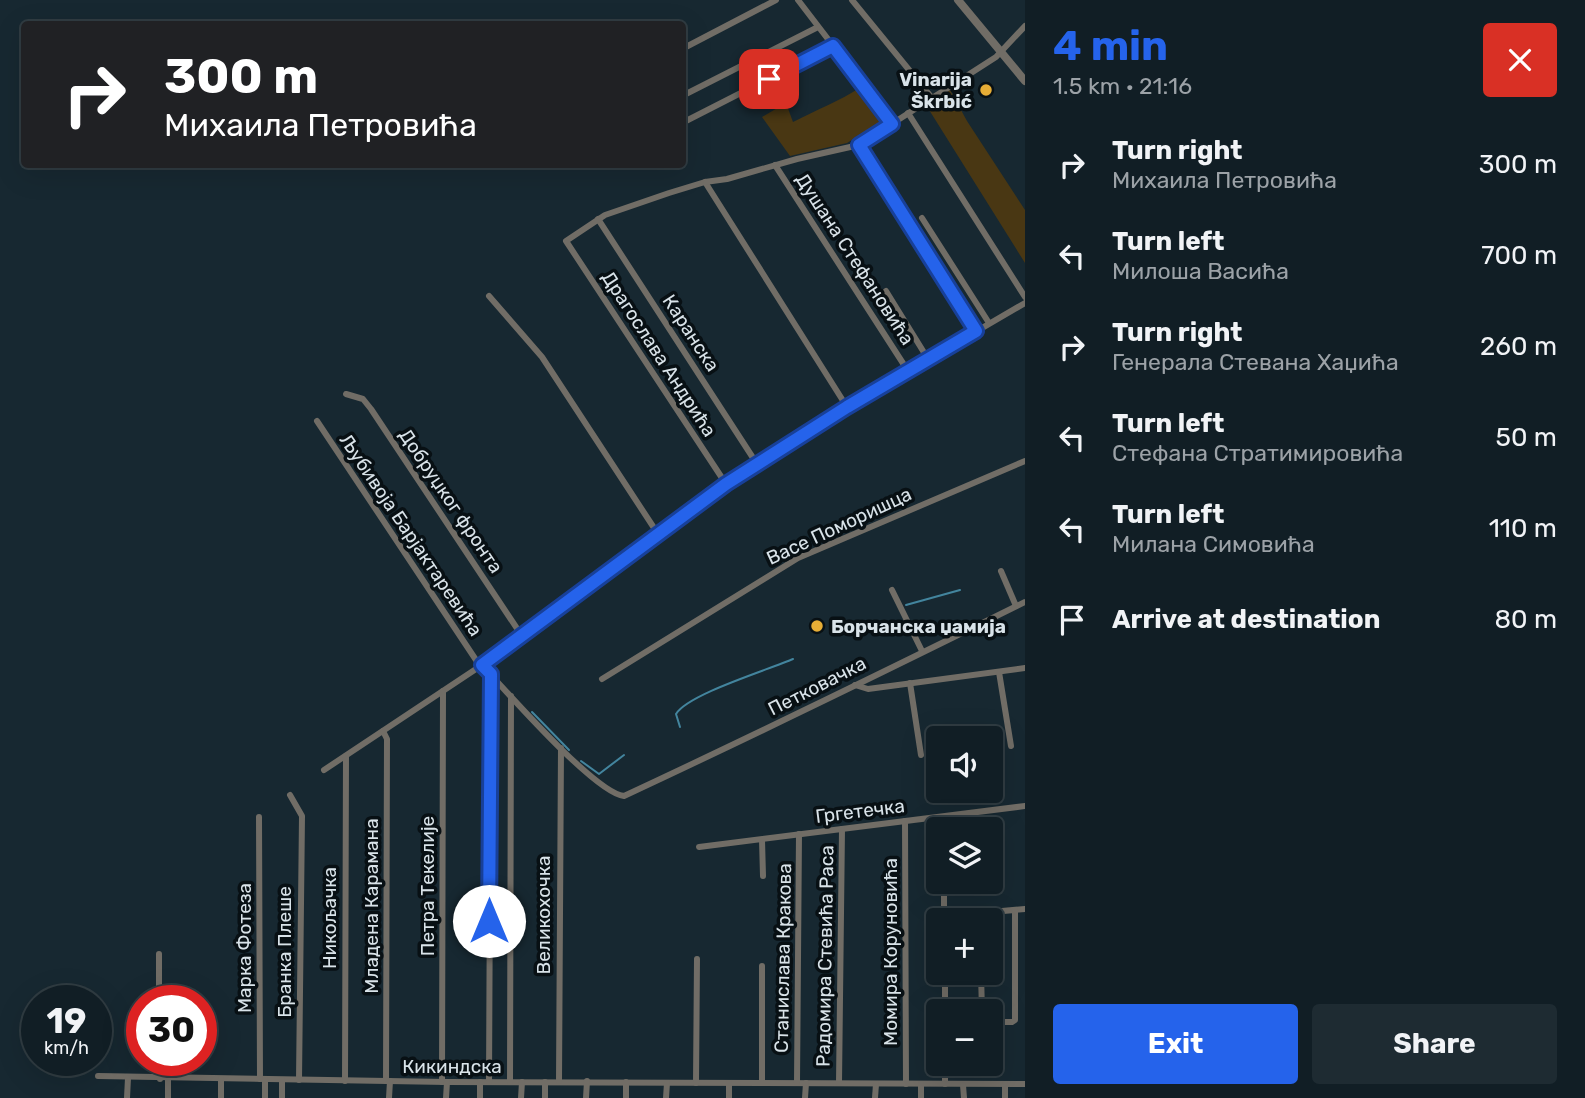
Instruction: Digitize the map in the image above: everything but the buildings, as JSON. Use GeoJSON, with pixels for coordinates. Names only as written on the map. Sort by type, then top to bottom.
{"type":"FeatureCollection","features":[{"type":"Feature","properties":{"kind":"street"},"geometry":{"type":"LineString","coordinates":[[686,47],[776,0]]}},
{"type":"Feature","properties":{"kind":"street"},"geometry":{"type":"LineString","coordinates":[[798,0],[892,124]]}},
{"type":"Feature","properties":{"kind":"street"},"geometry":{"type":"LineString","coordinates":[[852,0],[932,98]]}},
{"type":"Feature","properties":{"kind":"street"},"geometry":{"type":"LineString","coordinates":[[958,0],[1025,81]]}},
{"type":"Feature","properties":{"kind":"street"},"geometry":{"type":"LineString","coordinates":[[598,219],[610,212],[705,182],[859,145],[1002,53],[1025,26]]}},
{"type":"Feature","properties":{"kind":"street"},"geometry":{"type":"LineString","coordinates":[[686,94],[818,27]]}},
{"type":"Feature","properties":{"kind":"street"},"geometry":{"type":"LineString","coordinates":[[686,121],[833,46]]}},
{"type":"Feature","properties":{"kind":"street"},"geometry":{"type":"LineString","coordinates":[[908,113],[1025,297]]}},
{"type":"Feature","properties":{"kind":"street"},"geometry":{"type":"LineString","coordinates":[[859,145],[976,331]]}},
{"type":"Feature","properties":{"kind":"street","name":"Душана Стефановића"},"geometry":{"type":"LineString","coordinates":[[775,164],[908,371]]}},
{"type":"Feature","properties":{"kind":"street"},"geometry":{"type":"LineString","coordinates":[[705,182],[847,407]]}},
{"type":"Feature","properties":{"kind":"street"},"geometry":{"type":"LineString","coordinates":[[922,218],[989,323]]}},
{"type":"Feature","properties":{"kind":"street","name":"Драгослава Андрића"},"geometry":{"type":"LineString","coordinates":[[598,219],[566,241],[726,484]]}},
{"type":"Feature","properties":{"kind":"street","name":"Каранска"},"geometry":{"type":"LineString","coordinates":[[598,219],[757,464]]}},
{"type":"Feature","properties":{"kind":"street"},"geometry":{"type":"LineString","coordinates":[[886,291],[928,359]]}},
{"type":"Feature","properties":{"kind":"street"},"geometry":{"type":"LineString","coordinates":[[489,296],[542,357],[658,534]]}},
{"type":"Feature","properties":{"kind":"street"},"geometry":{"type":"LineString","coordinates":[[324,770],[481,666],[726,484],[847,407],[1025,303]]}},
{"type":"Feature","properties":{"kind":"street","name":"Добруџког фронта"},"geometry":{"type":"LineString","coordinates":[[346,394],[363,399],[371,409],[522,636]]}},
{"type":"Feature","properties":{"kind":"street","name":"Љубивоја Барјактаревића"},"geometry":{"type":"LineString","coordinates":[[317,421],[481,666]]}},
{"type":"Feature","properties":{"kind":"street","name":"Васе Поморишца"},"geometry":{"type":"LineString","coordinates":[[603,679],[798,558],[1025,461]]}},
{"type":"Feature","properties":{"kind":"street"},"geometry":{"type":"LineString","coordinates":[[1001,571],[1016,606]]}},
{"type":"Feature","properties":{"kind":"street"},"geometry":{"type":"LineString","coordinates":[[891,590],[922,651]]}},
{"type":"Feature","properties":{"kind":"street","name":"Петковачка"},"geometry":{"type":"LineString","coordinates":[[561,748],[607,788],[622,797],[766,730],[1025,602]]}},
{"type":"Feature","properties":{"kind":"street"},"geometry":{"type":"LineString","coordinates":[[481,666],[561,748]]}},
{"type":"Feature","properties":{"kind":"street"},"geometry":{"type":"LineString","coordinates":[[855,685],[867,689],[1025,668]]}},
{"type":"Feature","properties":{"kind":"street"},"geometry":{"type":"LineString","coordinates":[[999,672],[1011,746]]}},
{"type":"Feature","properties":{"kind":"street"},"geometry":{"type":"LineString","coordinates":[[489,1082],[491,674]]}},
{"type":"Feature","properties":{"kind":"street"},"geometry":{"type":"LineString","coordinates":[[910,684],[921,755]]}},
{"type":"Feature","properties":{"kind":"street","name":"Петра Текелије"},"geometry":{"type":"LineString","coordinates":[[443,691],[446,1098]]}},
{"type":"Feature","properties":{"kind":"street"},"geometry":{"type":"LineString","coordinates":[[510,1082],[511,696]]}},
{"type":"Feature","properties":{"kind":"street","name":"Младена Карамана"},"geometry":{"type":"LineString","coordinates":[[383,731],[387,739],[389,1098]]}},
{"type":"Feature","properties":{"kind":"street","name":"Великохочка"},"geometry":{"type":"LineString","coordinates":[[559,1081],[561,748]]}},
{"type":"Feature","properties":{"kind":"street","name":"Никољачка"},"geometry":{"type":"LineString","coordinates":[[345,1081],[346,756]]}},
{"type":"Feature","properties":{"kind":"street","name":"Бранка Плеше"},"geometry":{"type":"LineString","coordinates":[[290,794],[300,810],[301,824],[299,1080]]}},
{"type":"Feature","properties":{"kind":"street","name":"Гргетечка"},"geometry":{"type":"LineString","coordinates":[[943,817],[1025,806]]}},
{"type":"Feature","properties":{"kind":"street","name":"Марка Фотеза"},"geometry":{"type":"LineString","coordinates":[[259,817],[265,1098]]}},
{"type":"Feature","properties":{"kind":"street","name":"Гргетечка"},"geometry":{"type":"LineString","coordinates":[[699,847],[926,819]]}},
{"type":"Feature","properties":{"kind":"street","name":"Момира Коруновића"},"geometry":{"type":"LineString","coordinates":[[905,821],[906,1084]]}},
{"type":"Feature","properties":{"kind":"street","name":"Радомира Стевића Раса"},"geometry":{"type":"LineString","coordinates":[[839,1083],[842,829]]}},
{"type":"Feature","properties":{"kind":"street","name":"Станислава Кракова"},"geometry":{"type":"LineString","coordinates":[[797,1083],[799,834]]}},
{"type":"Feature","properties":{"kind":"street"},"geometry":{"type":"LineString","coordinates":[[762,840],[762,876]]}},
{"type":"Feature","properties":{"kind":"street"},"geometry":{"type":"LineString","coordinates":[[1003,912],[1025,909]]}},
{"type":"Feature","properties":{"kind":"street"},"geometry":{"type":"LineString","coordinates":[[1003,1022],[1016,1020],[1015,910]]}},
{"type":"Feature","properties":{"kind":"street"},"geometry":{"type":"LineString","coordinates":[[159,954],[159,985]]}},
{"type":"Feature","properties":{"kind":"street"},"geometry":{"type":"LineString","coordinates":[[696,1083],[697,958]]}},
{"type":"Feature","properties":{"kind":"street"},"geometry":{"type":"LineString","coordinates":[[762,966],[762,1083]]}},
{"type":"Feature","properties":{"kind":"street","name":"Кикиндска"},"geometry":{"type":"LineString","coordinates":[[99,1076],[445,1082],[1025,1084]]}},
{"type":"Feature","properties":{"kind":"street"},"geometry":{"type":"LineString","coordinates":[[945,1076],[945,1084]]}},
{"type":"Feature","properties":{"kind":"street"},"geometry":{"type":"LineString","coordinates":[[127,1098],[128,1078]]}},
{"type":"Feature","properties":{"kind":"street"},"geometry":{"type":"LineString","coordinates":[[168,1079],[168,1098]]}},
{"type":"Feature","properties":{"kind":"street"},"geometry":{"type":"LineString","coordinates":[[221,1079],[221,1098]]}},
{"type":"Feature","properties":{"kind":"street"},"geometry":{"type":"LineString","coordinates":[[282,1080],[282,1098]]}},
{"type":"Feature","properties":{"kind":"street"},"geometry":{"type":"LineString","coordinates":[[480,1082],[480,1098]]}},
{"type":"Feature","properties":{"kind":"street"},"geometry":{"type":"LineString","coordinates":[[522,1082],[522,1098]]}},
{"type":"Feature","properties":{"kind":"street"},"geometry":{"type":"LineString","coordinates":[[545,1082],[545,1098]]}},
{"type":"Feature","properties":{"kind":"street"},"geometry":{"type":"LineString","coordinates":[[586,1098],[587,1082]]}},
{"type":"Feature","properties":{"kind":"street"},"geometry":{"type":"LineString","coordinates":[[626,1082],[626,1098]]}},
{"type":"Feature","properties":{"kind":"street"},"geometry":{"type":"LineString","coordinates":[[667,1083],[667,1098]]}},
{"type":"Feature","properties":{"kind":"street"},"geometry":{"type":"LineString","coordinates":[[729,1098],[730,1083]]}},
{"type":"Feature","properties":{"kind":"street"},"geometry":{"type":"LineString","coordinates":[[805,1098],[806,1083]]}},
{"type":"Feature","properties":{"kind":"street"},"geometry":{"type":"LineString","coordinates":[[875,1098],[876,1084]]}},
{"type":"Feature","properties":{"kind":"street"},"geometry":{"type":"LineString","coordinates":[[921,1084],[921,1098]]}},
{"type":"Feature","properties":{"kind":"street"},"geometry":{"type":"LineString","coordinates":[[1004,1084],[1004,1098]]}},
{"type":"Feature","properties":{"kind":"street"},"geometry":{"type":"LineString","coordinates":[[963,1085],[964,1098]]}},
{"type":"Feature","properties":{"kind":"shaded area"},"geometry":{"type":"Polygon","coordinates":[[[861,87],[885,119],[847,143],[790,156],[762,117],[786,103],[793,122],[861,87]]]}},
{"type":"Feature","properties":{"kind":"shaded area"},"geometry":{"type":"Polygon","coordinates":[[[950,90],[1025,210],[1025,263],[926,105],[950,90]]]}},
{"type":"Feature","properties":{"kind":"waterway"},"geometry":{"type":"LineString","coordinates":[[906,605],[960,590]]}},
{"type":"Feature","properties":{"kind":"waterway"},"geometry":{"type":"LineString","coordinates":[[680,727],[676,714],[683,706],[730,683],[793,659]]}},
{"type":"Feature","properties":{"kind":"waterway"},"geometry":{"type":"LineString","coordinates":[[532,712],[569,750]]}},
{"type":"Feature","properties":{"kind":"waterway"},"geometry":{"type":"LineString","coordinates":[[581,761],[599,774],[624,755]]}},
{"type":"Feature","properties":{"kind":"place","name":"Vinarija Škrbić"},"geometry":{"type":"Point","coordinates":[986,90]}},
{"type":"Feature","properties":{"kind":"place","name":"Борчанска џамија"},"geometry":{"type":"Point","coordinates":[817,626]}},
{"type":"Feature","properties":{"kind":"route"},"geometry":{"type":"LineString","coordinates":[[489,921],[491,674],[482,665],[726,484],[847,407],[976,331],[859,145],[892,124],[833,46],[769,79]]}}]}
